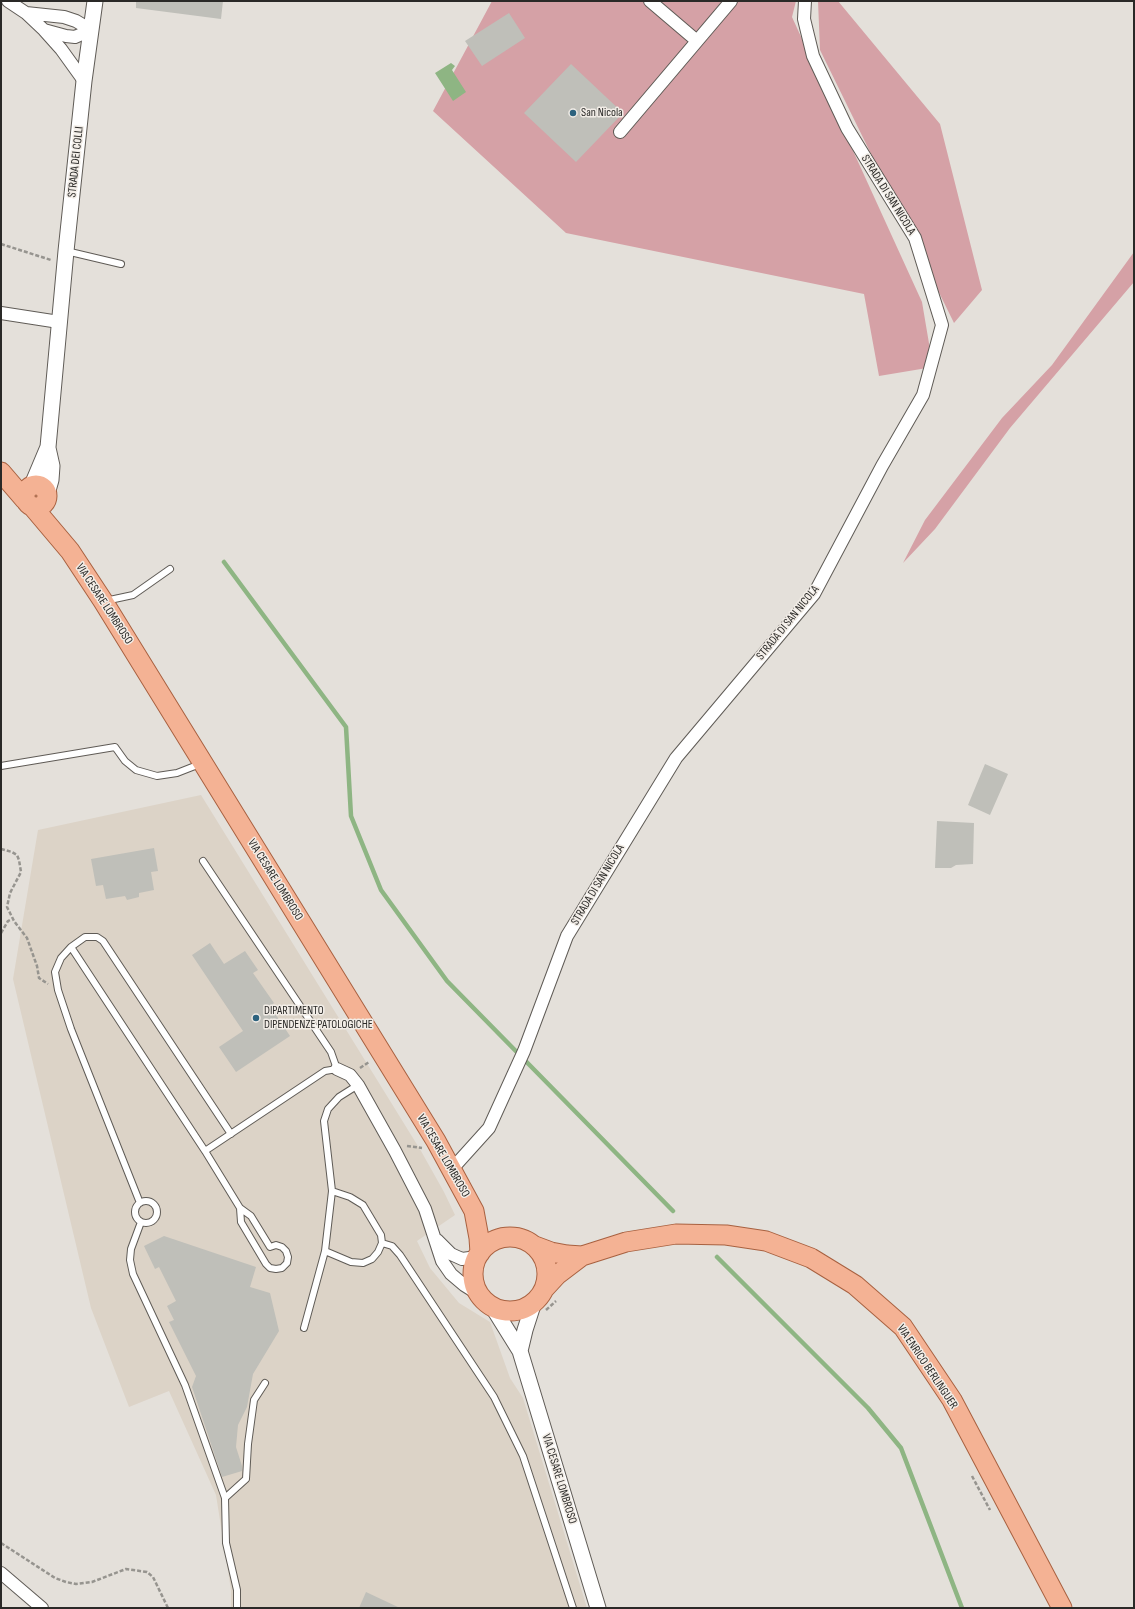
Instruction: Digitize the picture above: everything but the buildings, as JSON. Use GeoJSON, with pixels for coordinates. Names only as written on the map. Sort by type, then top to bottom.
{"type":"FeatureCollection","features":[{"type":"Feature","properties":{"kind":"main road"},"geometry":{"type":"LineString","coordinates":[[2,473],[36,494]]}},
{"type":"Feature","properties":{"kind":"main road","name":"VIA CESARE LOMBROSO"},"geometry":{"type":"LineString","coordinates":[[36,494],[452,1169],[474,1211],[479,1238],[479,1255]]}},
{"type":"Feature","properties":{"kind":"main road","name":"VIA CESARE LOMBROSO"},"geometry":{"type":"LineString","coordinates":[[474,1211],[511,1237]]}},
{"type":"Feature","properties":{"kind":"main road","name":"VIA ENRICO BERLINGUER"},"geometry":{"type":"LineString","coordinates":[[582,1256],[626,1242],[676,1234],[726,1235],[766,1241],[811,1258],[855,1285],[902,1327],[952,1400],[1062,1608]]}},
{"type":"Feature","properties":{"kind":"main road"},"geometry":{"type":"LineString","coordinates":[[511,1237],[528,1241],[535,1246],[550,1252],[582,1256],[557,1275],[546,1300],[518,1310],[509,1311],[486,1300],[475,1286],[474,1267],[479,1255],[486,1246],[493,1241],[502,1238],[511,1237]]}},
{"type":"Feature","properties":{"kind":"main road"},"geometry":{"type":"LineString","coordinates":[[535,1246],[541,1253],[547,1270],[546,1300]]}},
{"type":"Feature","properties":{"kind":"street"},"geometry":{"type":"LineString","coordinates":[[8,1],[26,13],[44,30],[61,49],[84,81]]}},
{"type":"Feature","properties":{"kind":"street","name":"STRADA DEI COLLI"},"geometry":{"type":"LineString","coordinates":[[36,494],[51,480],[52,466],[48,447],[59,322],[84,81],[95,1]]}},
{"type":"Feature","properties":{"kind":"street"},"geometry":{"type":"LineString","coordinates":[[650,1],[697,41]]}},
{"type":"Feature","properties":{"kind":"street"},"geometry":{"type":"LineString","coordinates":[[620,132],[731,1]]}},
{"type":"Feature","properties":{"kind":"street","name":"STRADA DI SAN NICOLA"},"geometry":{"type":"LineString","coordinates":[[452,1169],[489,1128],[524,1051],[567,936],[676,758],[814,594],[882,466],[923,395],[942,325],[915,238],[847,128],[813,56],[804,19],[806,1]]}},
{"type":"Feature","properties":{"kind":"street"},"geometry":{"type":"LineString","coordinates":[[26,13],[64,17],[76,21],[91,30]]}},
{"type":"Feature","properties":{"kind":"street"},"geometry":{"type":"LineString","coordinates":[[44,30],[75,37],[91,30]]}},
{"type":"Feature","properties":{"kind":"street"},"geometry":{"type":"LineString","coordinates":[[1,313],[59,322]]}},
{"type":"Feature","properties":{"kind":"street","name":"VIA CESARE LOMBROSO"},"geometry":{"type":"LineString","coordinates":[[337,1069],[350,1074],[358,1085],[412,1183],[425,1209],[442,1261],[451,1274],[486,1300],[520,1351],[598,1608]]}},
{"type":"Feature","properties":{"kind":"street","name":"VIA CESARE LOMBROSO"},"geometry":{"type":"LineString","coordinates":[[435,1237],[451,1254],[462,1259],[479,1255]]}},
{"type":"Feature","properties":{"kind":"street"},"geometry":{"type":"LineString","coordinates":[[520,1351],[525,1330],[546,1300]]}},
{"type":"Feature","properties":{"kind":"street"},"geometry":{"type":"LineString","coordinates":[[1,1573],[42,1608]]}},
{"type":"Feature","properties":{"kind":"lane"},"geometry":{"type":"LineString","coordinates":[[65,257],[121,264]]}},
{"type":"Feature","properties":{"kind":"lane"},"geometry":{"type":"LineString","coordinates":[[103,601],[133,595],[170,569]]}},
{"type":"Feature","properties":{"kind":"lane"},"geometry":{"type":"LineString","coordinates":[[1,766],[115,747],[125,761],[136,770],[157,776],[177,773],[202,763]]}},
{"type":"Feature","properties":{"kind":"lane"},"geometry":{"type":"LineString","coordinates":[[203,861],[331,1052],[337,1069],[325,1071],[205,1151]]}},
{"type":"Feature","properties":{"kind":"lane"},"geometry":{"type":"LineString","coordinates":[[140,1203],[71,1029],[58,990],[55,972],[61,958],[71,947],[85,937],[97,937],[110,948],[231,1134]]}},
{"type":"Feature","properties":{"kind":"lane"},"geometry":{"type":"LineString","coordinates":[[71,947],[205,1151],[240,1208],[251,1216],[270,1247],[276,1245],[282,1247],[286,1251],[288,1257],[287,1263],[282,1268],[270,1268],[266,1264],[241,1222],[240,1208]]}},
{"type":"Feature","properties":{"kind":"lane"},"geometry":{"type":"LineString","coordinates":[[304,1328],[325,1251],[332,1191],[324,1121],[328,1109],[339,1098],[358,1085]]}},
{"type":"Feature","properties":{"kind":"lane"},"geometry":{"type":"LineString","coordinates":[[325,1251],[351,1262],[363,1263],[372,1259],[378,1252],[382,1242],[381,1235],[363,1205],[350,1197],[332,1191]]}},
{"type":"Feature","properties":{"kind":"lane"},"geometry":{"type":"LineString","coordinates":[[148,1201],[152,1203],[157,1210],[156,1218],[153,1221],[149,1223],[141,1222],[136,1215],[137,1207],[140,1203],[148,1201]]}},
{"type":"Feature","properties":{"kind":"lane"},"geometry":{"type":"LineString","coordinates":[[141,1222],[131,1249],[130,1260],[133,1274],[185,1385],[225,1498],[226,1543],[237,1590],[237,1608]]}},
{"type":"Feature","properties":{"kind":"lane"},"geometry":{"type":"LineString","coordinates":[[382,1242],[392,1246],[400,1255],[494,1397],[523,1456],[573,1608]]}},
{"type":"Feature","properties":{"kind":"lane"},"geometry":{"type":"LineString","coordinates":[[225,1498],[246,1479],[248,1444],[254,1400],[266,1383]]}},
{"type":"Feature","properties":{"kind":"path"},"geometry":{"type":"LineString","coordinates":[[1,244],[47,260],[65,257]]}},
{"type":"Feature","properties":{"kind":"path"},"geometry":{"type":"LineString","coordinates":[[1,850],[8,850],[17,855],[21,872],[10,893],[7,901],[7,907],[27,938],[37,966],[39,978],[42,982],[58,990]]}},
{"type":"Feature","properties":{"kind":"path"},"geometry":{"type":"LineString","coordinates":[[1,934],[8,921],[13,918]]}},
{"type":"Feature","properties":{"kind":"path"},"geometry":{"type":"LineString","coordinates":[[404,1146],[426,1148]]}},
{"type":"Feature","properties":{"kind":"path"},"geometry":{"type":"LineString","coordinates":[[971,1474],[992,1514]]}},
{"type":"Feature","properties":{"kind":"path"},"geometry":{"type":"LineString","coordinates":[[1,1543],[55,1578],[76,1584],[92,1582],[126,1569],[146,1572],[153,1577],[168,1608]]}},
{"type":"Feature","properties":{"kind":"shaded area"},"geometry":{"type":"Polygon","coordinates":[[[492,1],[796,1],[792,17],[922,302],[933,367],[879,376],[864,294],[566,233],[433,111],[492,1]]]}},
{"type":"Feature","properties":{"kind":"shaded area"},"geometry":{"type":"Polygon","coordinates":[[[818,1],[838,1],[940,124],[982,290],[954,323],[820,50],[818,1]]]}},
{"type":"Feature","properties":{"kind":"shaded area"},"geometry":{"type":"Polygon","coordinates":[[[451,63],[455,66],[452,70],[466,92],[453,101],[435,73],[451,63]]]}},
{"type":"Feature","properties":{"kind":"shaded area"},"geometry":{"type":"Polygon","coordinates":[[[1134,252],[1134,282],[1010,428],[935,529],[903,563],[925,520],[1002,418],[1052,365],[1134,252]]]}},
{"type":"Feature","properties":{"kind":"shaded area"},"geometry":{"type":"Polygon","coordinates":[[[201,795],[421,1151],[455,1215],[417,1241],[430,1268],[459,1303],[490,1322],[510,1378],[523,1398],[587,1608],[231,1608],[231,1590],[216,1495],[169,1391],[129,1407],[91,1308],[13,979],[38,830],[201,795]]]}},
{"type":"Feature","properties":{"kind":"waterway"},"geometry":{"type":"LineString","coordinates":[[224,562],[346,727],[351,816],[381,890],[447,981],[673,1211]]}},
{"type":"Feature","properties":{"kind":"waterway"},"geometry":{"type":"LineString","coordinates":[[717,1257],[868,1408],[901,1448],[962,1608]]}},
{"type":"Feature","properties":{"kind":"place","name":"San Nicola"},"geometry":{"type":"Point","coordinates":[573,113]}},
{"type":"Feature","properties":{"kind":"place","name":"DIPARTIMENTO DIPENDENZE PATOLOGICHE"},"geometry":{"type":"Point","coordinates":[256,1018]}}]}
